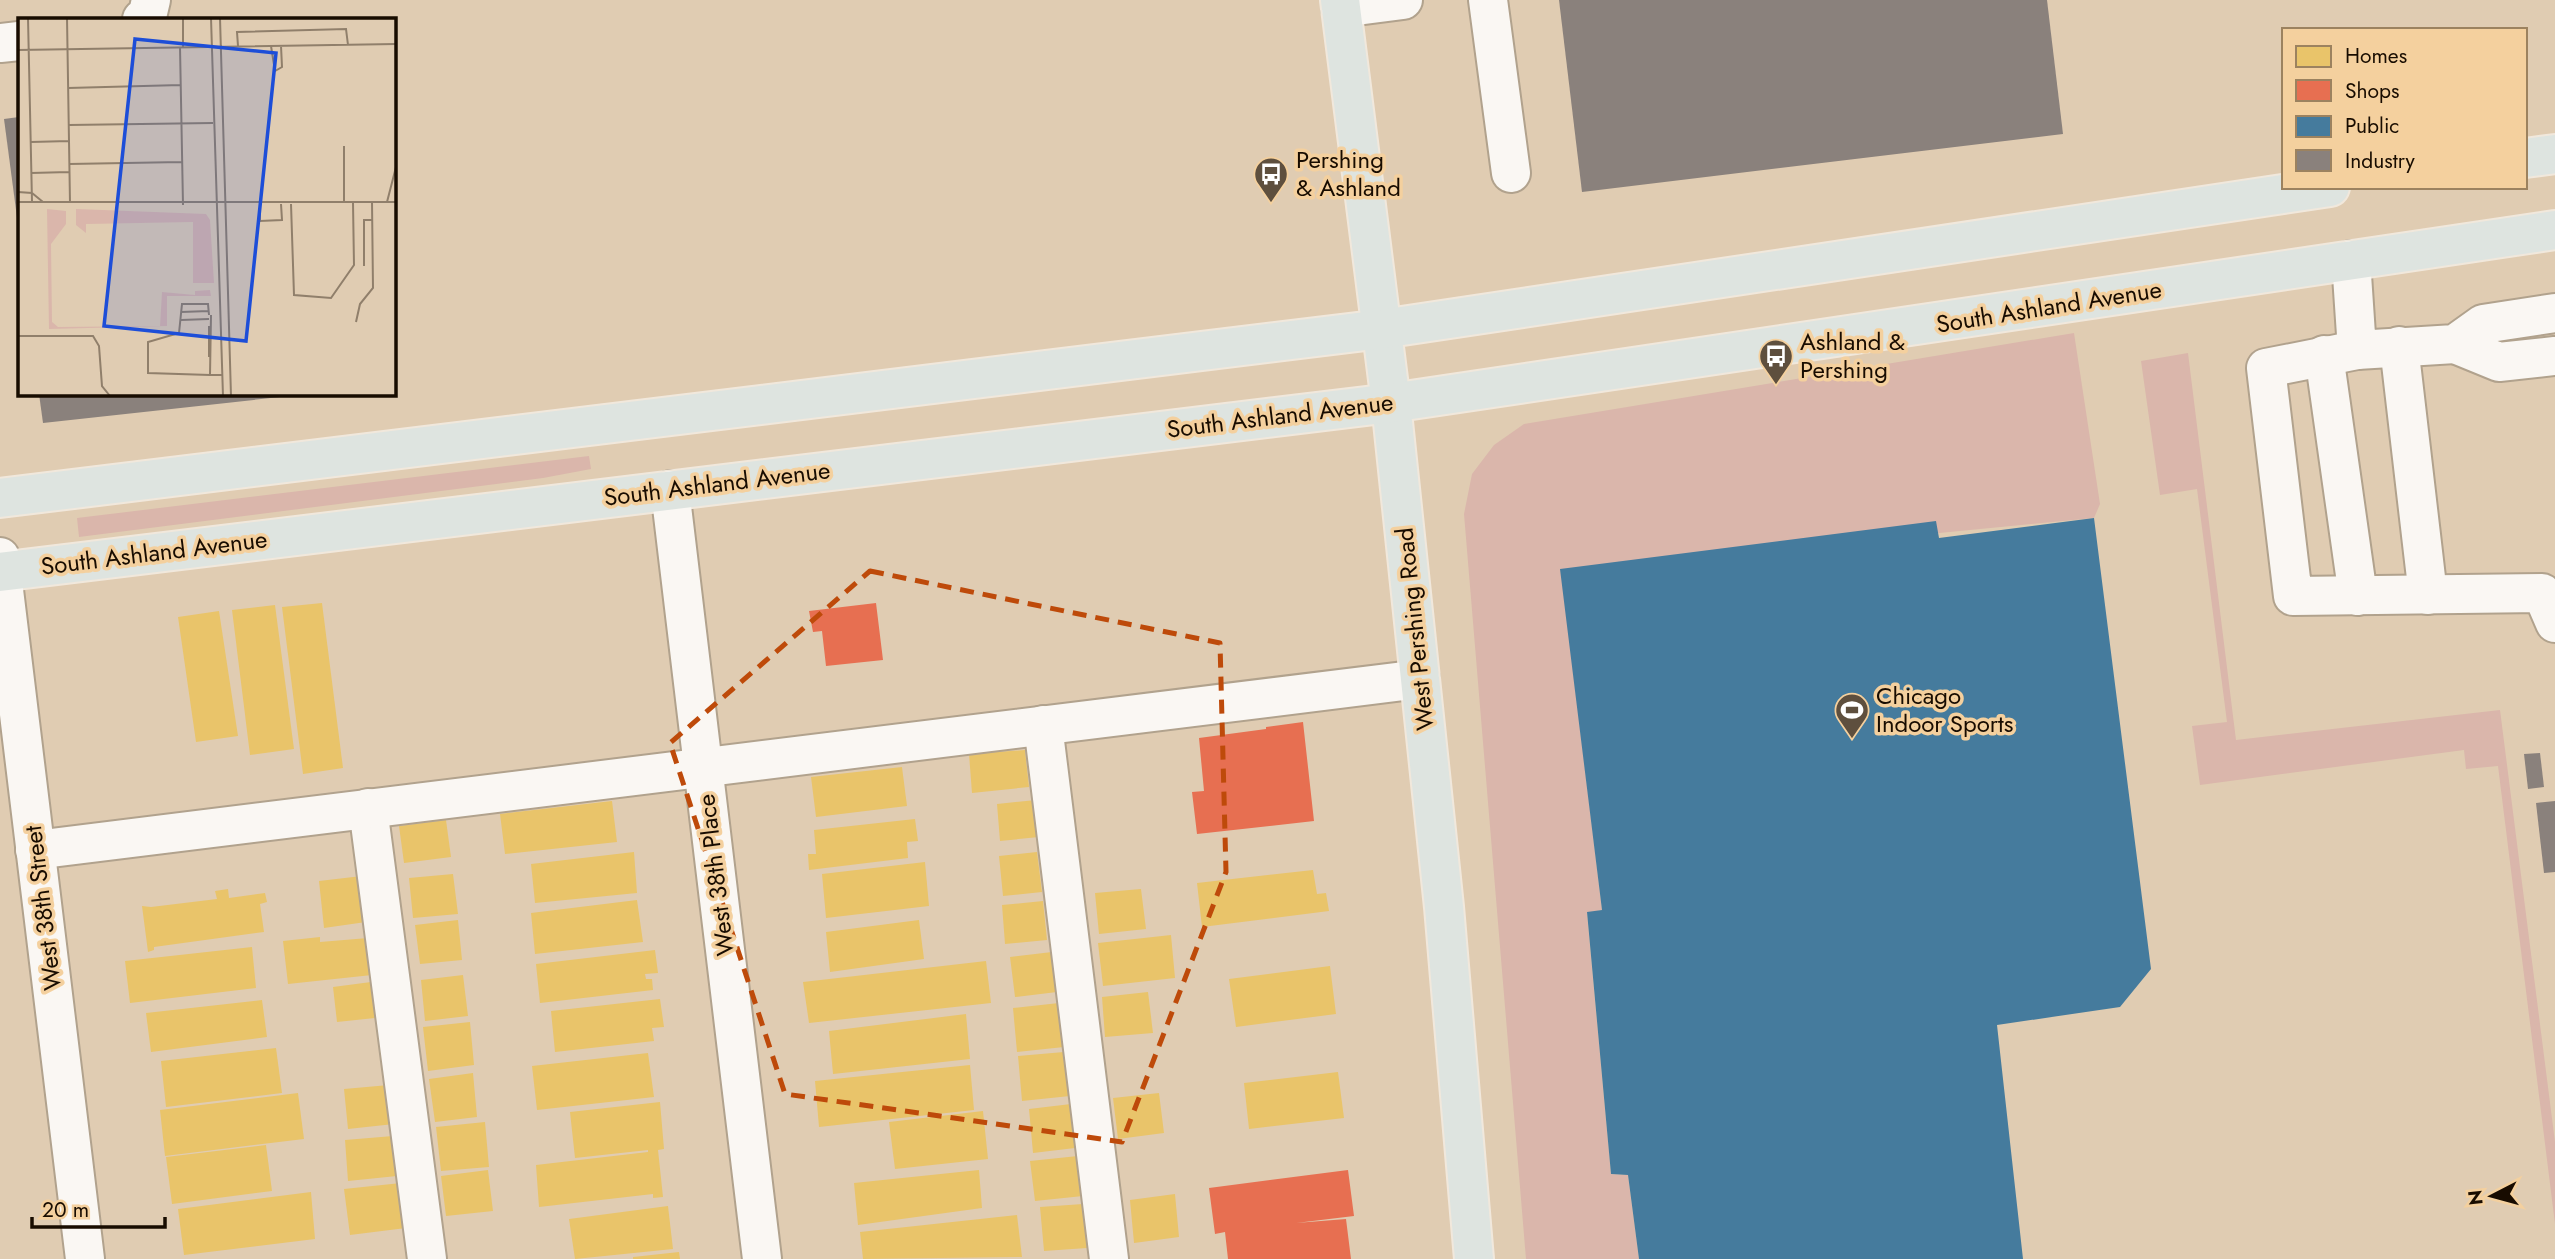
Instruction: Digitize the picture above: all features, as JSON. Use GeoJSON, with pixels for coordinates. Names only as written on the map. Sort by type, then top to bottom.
{"type":"FeatureCollection","features":[{"type":"Feature","properties":{"kind":"main road","name":"West Pershing Road"},"geometry":{"type":"LineString","coordinates":[[1341,4],[1391,403],[1444,907],[1474,1259]]}},
{"type":"Feature","properties":{"kind":"main road"},"geometry":{"type":"LineString","coordinates":[[2527,158],[2555,154]]}},
{"type":"Feature","properties":{"kind":"main road"},"geometry":{"type":"LineString","coordinates":[[0,498],[1381,329],[2317,189]]}},
{"type":"Feature","properties":{"kind":"main road","name":"South Ashland Avenue"},"geometry":{"type":"LineString","coordinates":[[1,567],[1391,403],[2555,230]]}},
{"type":"Feature","properties":{"kind":"street"},"geometry":{"type":"LineString","coordinates":[[144,18],[151,0]]}},
{"type":"Feature","properties":{"kind":"street"},"geometry":{"type":"LineString","coordinates":[[1341,4],[1403,0]]}},
{"type":"Feature","properties":{"kind":"street"},"geometry":{"type":"LineString","coordinates":[[1488,0],[1511,173]]}},
{"type":"Feature","properties":{"kind":"street"},"geometry":{"type":"LineString","coordinates":[[0,43],[18,41]]}},
{"type":"Feature","properties":{"kind":"street"},"geometry":{"type":"LineString","coordinates":[[2351,260],[2341,352],[2358,596]]}},
{"type":"Feature","properties":{"kind":"street"},"geometry":{"type":"LineString","coordinates":[[2455,344],[2483,324],[2555,313]]}},
{"type":"Feature","properties":{"kind":"street"},"geometry":{"type":"LineString","coordinates":[[2555,356],[2499,362],[2455,344],[2399,346],[2341,352],[2266,368],[2293,596],[2542,593],[2555,623]]}},
{"type":"Feature","properties":{"kind":"street"},"geometry":{"type":"LineString","coordinates":[[2399,346],[2428,595]]}},
{"type":"Feature","properties":{"kind":"street","name":"West 38th Place"},"geometry":{"type":"LineString","coordinates":[[670,490],[762,1259]]}},
{"type":"Feature","properties":{"kind":"street","name":"West 38th Street"},"geometry":{"type":"LineString","coordinates":[[1,567],[23,832],[85,1259]]}},
{"type":"Feature","properties":{"kind":"street"},"geometry":{"type":"LineString","coordinates":[[23,832],[368,808],[1420,678]]}},
{"type":"Feature","properties":{"kind":"street"},"geometry":{"type":"LineString","coordinates":[[1044,725],[1110,1259]]}},
{"type":"Feature","properties":{"kind":"street"},"geometry":{"type":"LineString","coordinates":[[368,808],[428,1259]]}},
{"type":"Feature","properties":{"kind":"highlighted area"},"geometry":{"type":"Polygon","coordinates":[[[870,571],[1220,643],[1226,872],[1122,1142],[785,1094],[670,743],[870,571]]]}},
{"type":"Feature","properties":{"kind":"shaded area"},"geometry":{"type":"Polygon","coordinates":[[[2074,333],[2100,504],[2094,518],[1561,570],[1602,910],[1587,913],[1611,1174],[1628,1175],[1639,1259],[1526,1259],[1464,514],[1472,474],[1494,445],[1524,424],[2074,333]]]}},
{"type":"Feature","properties":{"kind":"shaded area"},"geometry":{"type":"Polygon","coordinates":[[[2188,353],[2236,740],[2500,710],[2555,1142],[2555,1224],[2498,766],[2466,769],[2464,750],[2200,785],[2192,726],[2227,722],[2197,489],[2160,495],[2141,361],[2188,353]]]}},
{"type":"Feature","properties":{"kind":"shaded area"},"geometry":{"type":"Polygon","coordinates":[[[589,456],[591,469],[543,478],[79,537],[77,518],[589,456]]]}},
{"type":"Feature","properties":{"kind":"building: Homes"},"geometry":{"type":"Polygon","coordinates":[[[322,603],[343,768],[303,774],[282,607],[322,603]]]}},
{"type":"Feature","properties":{"kind":"building: Homes"},"geometry":{"type":"Polygon","coordinates":[[[275,605],[294,749],[250,755],[232,610],[275,605]]]}},
{"type":"Feature","properties":{"kind":"building: Homes"},"geometry":{"type":"Polygon","coordinates":[[[219,611],[238,736],[196,742],[178,617],[219,611]]]}},
{"type":"Feature","properties":{"kind":"building: Homes"},"geometry":{"type":"Polygon","coordinates":[[[1025,750],[1029,787],[972,793],[969,754],[1025,750]]]}},
{"type":"Feature","properties":{"kind":"building: Homes"},"geometry":{"type":"Polygon","coordinates":[[[902,767],[907,806],[816,817],[811,777],[902,767]]]}},
{"type":"Feature","properties":{"kind":"building: Homes"},"geometry":{"type":"Polygon","coordinates":[[[1036,800],[1039,837],[1000,841],[997,804],[1036,800]]]}},
{"type":"Feature","properties":{"kind":"building: Homes"},"geometry":{"type":"Polygon","coordinates":[[[612,801],[617,842],[505,854],[500,814],[612,801]]]}},
{"type":"Feature","properties":{"kind":"building: Homes"},"geometry":{"type":"Polygon","coordinates":[[[915,819],[918,841],[907,842],[908,858],[809,870],[808,854],[816,854],[814,830],[915,819]]]}},
{"type":"Feature","properties":{"kind":"building: Homes"},"geometry":{"type":"Polygon","coordinates":[[[446,820],[451,857],[404,863],[399,826],[446,820]]]}},
{"type":"Feature","properties":{"kind":"building: Homes"},"geometry":{"type":"Polygon","coordinates":[[[634,852],[637,893],[535,903],[531,864],[634,852]]]}},
{"type":"Feature","properties":{"kind":"building: Homes"},"geometry":{"type":"Polygon","coordinates":[[[1037,852],[1042,892],[1003,896],[999,856],[1037,852]]]}},
{"type":"Feature","properties":{"kind":"building: Homes"},"geometry":{"type":"Polygon","coordinates":[[[925,862],[929,906],[826,918],[822,874],[925,862]]]}},
{"type":"Feature","properties":{"kind":"building: Homes"},"geometry":{"type":"Polygon","coordinates":[[[1313,870],[1317,894],[1326,893],[1329,911],[1202,927],[1197,883],[1313,870]]]}},
{"type":"Feature","properties":{"kind":"building: Homes"},"geometry":{"type":"Polygon","coordinates":[[[453,874],[458,914],[413,918],[409,878],[453,874]]]}},
{"type":"Feature","properties":{"kind":"building: Homes"},"geometry":{"type":"Polygon","coordinates":[[[362,876],[366,922],[324,928],[319,881],[362,876]]]}},
{"type":"Feature","properties":{"kind":"building: Homes"},"geometry":{"type":"Polygon","coordinates":[[[228,889],[229,898],[265,893],[267,902],[260,904],[264,932],[154,947],[154,950],[148,952],[142,906],[217,899],[215,891],[228,889]]]}},
{"type":"Feature","properties":{"kind":"building: Homes"},"geometry":{"type":"Polygon","coordinates":[[[1141,889],[1146,929],[1099,934],[1095,893],[1141,889]]]}},
{"type":"Feature","properties":{"kind":"building: Homes"},"geometry":{"type":"Polygon","coordinates":[[[637,900],[643,942],[535,954],[531,913],[637,900]]]}},
{"type":"Feature","properties":{"kind":"building: Homes"},"geometry":{"type":"Polygon","coordinates":[[[1043,901],[1047,940],[1005,944],[1002,905],[1043,901]]]}},
{"type":"Feature","properties":{"kind":"building: Homes"},"geometry":{"type":"Polygon","coordinates":[[[458,920],[462,960],[420,964],[415,925],[458,920]]]}},
{"type":"Feature","properties":{"kind":"building: Homes"},"geometry":{"type":"Polygon","coordinates":[[[919,920],[924,959],[830,972],[826,932],[919,920]]]}},
{"type":"Feature","properties":{"kind":"building: Homes"},"geometry":{"type":"Polygon","coordinates":[[[1171,935],[1175,978],[1103,986],[1098,943],[1171,935]]]}},
{"type":"Feature","properties":{"kind":"building: Homes"},"geometry":{"type":"Polygon","coordinates":[[[320,937],[320,942],[368,938],[372,975],[288,984],[283,941],[320,937]]]}},
{"type":"Feature","properties":{"kind":"building: Homes"},"geometry":{"type":"Polygon","coordinates":[[[252,947],[256,988],[130,1003],[125,961],[252,947]]]}},
{"type":"Feature","properties":{"kind":"building: Homes"},"geometry":{"type":"Polygon","coordinates":[[[655,950],[658,973],[645,974],[646,979],[652,979],[653,990],[540,1003],[536,964],[655,950]]]}},
{"type":"Feature","properties":{"kind":"building: Homes"},"geometry":{"type":"Polygon","coordinates":[[[1052,952],[1057,992],[1015,997],[1010,957],[1052,952]]]}},
{"type":"Feature","properties":{"kind":"building: Homes"},"geometry":{"type":"Polygon","coordinates":[[[986,961],[991,1003],[809,1023],[803,982],[986,961]]]}},
{"type":"Feature","properties":{"kind":"building: Homes"},"geometry":{"type":"Polygon","coordinates":[[[1330,966],[1336,1014],[1236,1027],[1229,979],[1330,966]]]}},
{"type":"Feature","properties":{"kind":"building: Homes"},"geometry":{"type":"Polygon","coordinates":[[[463,975],[468,1016],[425,1021],[421,980],[463,975]]]}},
{"type":"Feature","properties":{"kind":"building: Homes"},"geometry":{"type":"Polygon","coordinates":[[[371,982],[375,1018],[337,1022],[333,987],[371,982]]]}},
{"type":"Feature","properties":{"kind":"building: Homes"},"geometry":{"type":"Polygon","coordinates":[[[1148,992],[1153,1033],[1105,1037],[1102,997],[1148,992]]]}},
{"type":"Feature","properties":{"kind":"building: Homes"},"geometry":{"type":"Polygon","coordinates":[[[660,999],[664,1027],[652,1028],[654,1041],[555,1052],[551,1011],[660,999]]]}},
{"type":"Feature","properties":{"kind":"building: Homes"},"geometry":{"type":"Polygon","coordinates":[[[262,1000],[267,1037],[151,1052],[146,1013],[262,1000]]]}},
{"type":"Feature","properties":{"kind":"building: Homes"},"geometry":{"type":"Polygon","coordinates":[[[1059,1003],[1064,1047],[1017,1052],[1013,1008],[1059,1003]]]}},
{"type":"Feature","properties":{"kind":"building: Homes"},"geometry":{"type":"Polygon","coordinates":[[[966,1014],[970,1059],[833,1074],[829,1031],[966,1014]]]}},
{"type":"Feature","properties":{"kind":"building: Homes"},"geometry":{"type":"Polygon","coordinates":[[[470,1022],[474,1065],[428,1071],[423,1027],[470,1022]]]}},
{"type":"Feature","properties":{"kind":"building: Homes"},"geometry":{"type":"Polygon","coordinates":[[[276,1048],[282,1093],[166,1107],[161,1061],[276,1048]]]}},
{"type":"Feature","properties":{"kind":"building: Homes"},"geometry":{"type":"Polygon","coordinates":[[[1064,1052],[1070,1096],[1022,1101],[1018,1056],[1064,1052]]]}},
{"type":"Feature","properties":{"kind":"building: Homes"},"geometry":{"type":"Polygon","coordinates":[[[648,1053],[654,1097],[537,1110],[532,1066],[648,1053]]]}},
{"type":"Feature","properties":{"kind":"building: Homes"},"geometry":{"type":"Polygon","coordinates":[[[970,1065],[974,1110],[819,1127],[815,1081],[970,1065]]]}},
{"type":"Feature","properties":{"kind":"building: Homes"},"geometry":{"type":"Polygon","coordinates":[[[1338,1072],[1344,1118],[1249,1129],[1244,1083],[1338,1072]]]}},
{"type":"Feature","properties":{"kind":"building: Homes"},"geometry":{"type":"Polygon","coordinates":[[[473,1073],[477,1117],[435,1122],[429,1079],[473,1073]]]}},
{"type":"Feature","properties":{"kind":"building: Homes"},"geometry":{"type":"Polygon","coordinates":[[[389,1085],[394,1124],[348,1129],[344,1089],[389,1085]]]}},
{"type":"Feature","properties":{"kind":"building: Homes"},"geometry":{"type":"Polygon","coordinates":[[[298,1093],[304,1139],[165,1156],[160,1110],[298,1093]]]}},
{"type":"Feature","properties":{"kind":"building: Homes"},"geometry":{"type":"Polygon","coordinates":[[[1159,1093],[1164,1133],[1118,1139],[1113,1098],[1159,1093]]]}},
{"type":"Feature","properties":{"kind":"building: Homes"},"geometry":{"type":"Polygon","coordinates":[[[660,1102],[664,1149],[658,1150],[663,1197],[653,1198],[653,1194],[539,1207],[536,1165],[648,1152],[575,1158],[570,1112],[660,1102]]]}},
{"type":"Feature","properties":{"kind":"building: Homes"},"geometry":{"type":"Polygon","coordinates":[[[1071,1104],[1075,1148],[1033,1153],[1029,1109],[1071,1104]]]}},
{"type":"Feature","properties":{"kind":"building: Homes"},"geometry":{"type":"Polygon","coordinates":[[[983,1111],[988,1159],[895,1169],[889,1122],[983,1111]]]}},
{"type":"Feature","properties":{"kind":"building: Homes"},"geometry":{"type":"Polygon","coordinates":[[[485,1122],[489,1167],[441,1171],[436,1127],[485,1122]]]}},
{"type":"Feature","properties":{"kind":"building: Homes"},"geometry":{"type":"Polygon","coordinates":[[[393,1136],[397,1176],[348,1181],[345,1140],[393,1136]]]}},
{"type":"Feature","properties":{"kind":"building: Homes"},"geometry":{"type":"Polygon","coordinates":[[[266,1145],[272,1191],[172,1204],[166,1157],[266,1145]]]}},
{"type":"Feature","properties":{"kind":"building: Homes"},"geometry":{"type":"Polygon","coordinates":[[[1078,1156],[1083,1196],[1035,1201],[1030,1161],[1078,1156]]]}},
{"type":"Feature","properties":{"kind":"building: Homes"},"geometry":{"type":"Polygon","coordinates":[[[488,1170],[493,1211],[446,1216],[441,1176],[488,1170]]]}},
{"type":"Feature","properties":{"kind":"building: Homes"},"geometry":{"type":"Polygon","coordinates":[[[979,1170],[982,1208],[858,1225],[854,1183],[979,1170]]]}},
{"type":"Feature","properties":{"kind":"building: Homes"},"geometry":{"type":"Polygon","coordinates":[[[401,1183],[406,1228],[350,1235],[344,1189],[401,1183]]]}},
{"type":"Feature","properties":{"kind":"building: Homes"},"geometry":{"type":"Polygon","coordinates":[[[311,1192],[315,1239],[184,1255],[178,1209],[311,1192]]]}},
{"type":"Feature","properties":{"kind":"building: Homes"},"geometry":{"type":"Polygon","coordinates":[[[1175,1194],[1179,1237],[1134,1243],[1130,1200],[1175,1194]]]}},
{"type":"Feature","properties":{"kind":"building: Homes"},"geometry":{"type":"Polygon","coordinates":[[[1083,1204],[1087,1248],[1044,1251],[1040,1207],[1083,1204]]]}},
{"type":"Feature","properties":{"kind":"building: Homes"},"geometry":{"type":"Polygon","coordinates":[[[668,1206],[673,1249],[575,1259],[569,1219],[668,1206]]]}},
{"type":"Feature","properties":{"kind":"building: Homes"},"geometry":{"type":"Polygon","coordinates":[[[1017,1215],[1022,1257],[863,1259],[860,1232],[1017,1215]]]}},
{"type":"Feature","properties":{"kind":"building: Homes"},"geometry":{"type":"Polygon","coordinates":[[[679,1252],[680,1259],[633,1259],[633,1257],[679,1252]]]}},
{"type":"Feature","properties":{"kind":"building: Shops"},"geometry":{"type":"Polygon","coordinates":[[[876,603],[883,660],[826,666],[822,631],[813,632],[809,611],[876,603]]]}},
{"type":"Feature","properties":{"kind":"building: Shops"},"geometry":{"type":"Polygon","coordinates":[[[1303,722],[1314,821],[1197,834],[1192,792],[1204,791],[1199,738],[1303,722]]]}},
{"type":"Feature","properties":{"kind":"building: Shops"},"geometry":{"type":"Polygon","coordinates":[[[1348,1170],[1354,1216],[1296,1223],[1346,1219],[1351,1259],[1228,1259],[1225,1232],[1215,1234],[1209,1188],[1348,1170]]]}},
{"type":"Feature","properties":{"kind":"building: Public","name":"Chicago Indoor Sports"},"geometry":{"type":"Polygon","coordinates":[[[2094,518],[2151,969],[2120,1007],[1997,1025],[2023,1259],[1639,1259],[1628,1175],[1611,1174],[1587,912],[1602,910],[1560,569],[1936,521],[1939,538],[2094,518]]]}},
{"type":"Feature","properties":{"kind":"building: Industry"},"geometry":{"type":"Polygon","coordinates":[[[1559,0],[2047,0],[2063,134],[1582,192],[1559,0]]]}},
{"type":"Feature","properties":{"kind":"building: Industry"},"geometry":{"type":"Polygon","coordinates":[[[18,117],[18,225],[4,119],[18,117]]]}},
{"type":"Feature","properties":{"kind":"building: Industry"},"geometry":{"type":"Polygon","coordinates":[[[39,396],[280,396],[280,397],[43,423],[39,396]]]}},
{"type":"Feature","properties":{"kind":"building: Industry"},"geometry":{"type":"Polygon","coordinates":[[[2540,753],[2544,787],[2528,789],[2524,754],[2540,753]]]}},
{"type":"Feature","properties":{"kind":"building: Industry"},"geometry":{"type":"Polygon","coordinates":[[[2555,801],[2555,872],[2544,873],[2536,803],[2555,801]]]}},
{"type":"Feature","properties":{"kind":"place","name":"Pershing & Ashland"},"geometry":{"type":"Point","coordinates":[1271,204]}},
{"type":"Feature","properties":{"kind":"place","name":"Ashland & Pershing"},"geometry":{"type":"Point","coordinates":[1776,386]}},
{"type":"Feature","properties":{"kind":"place","name":"Chicago Indoor Sports"},"geometry":{"type":"Point","coordinates":[1852,740]}}]}
